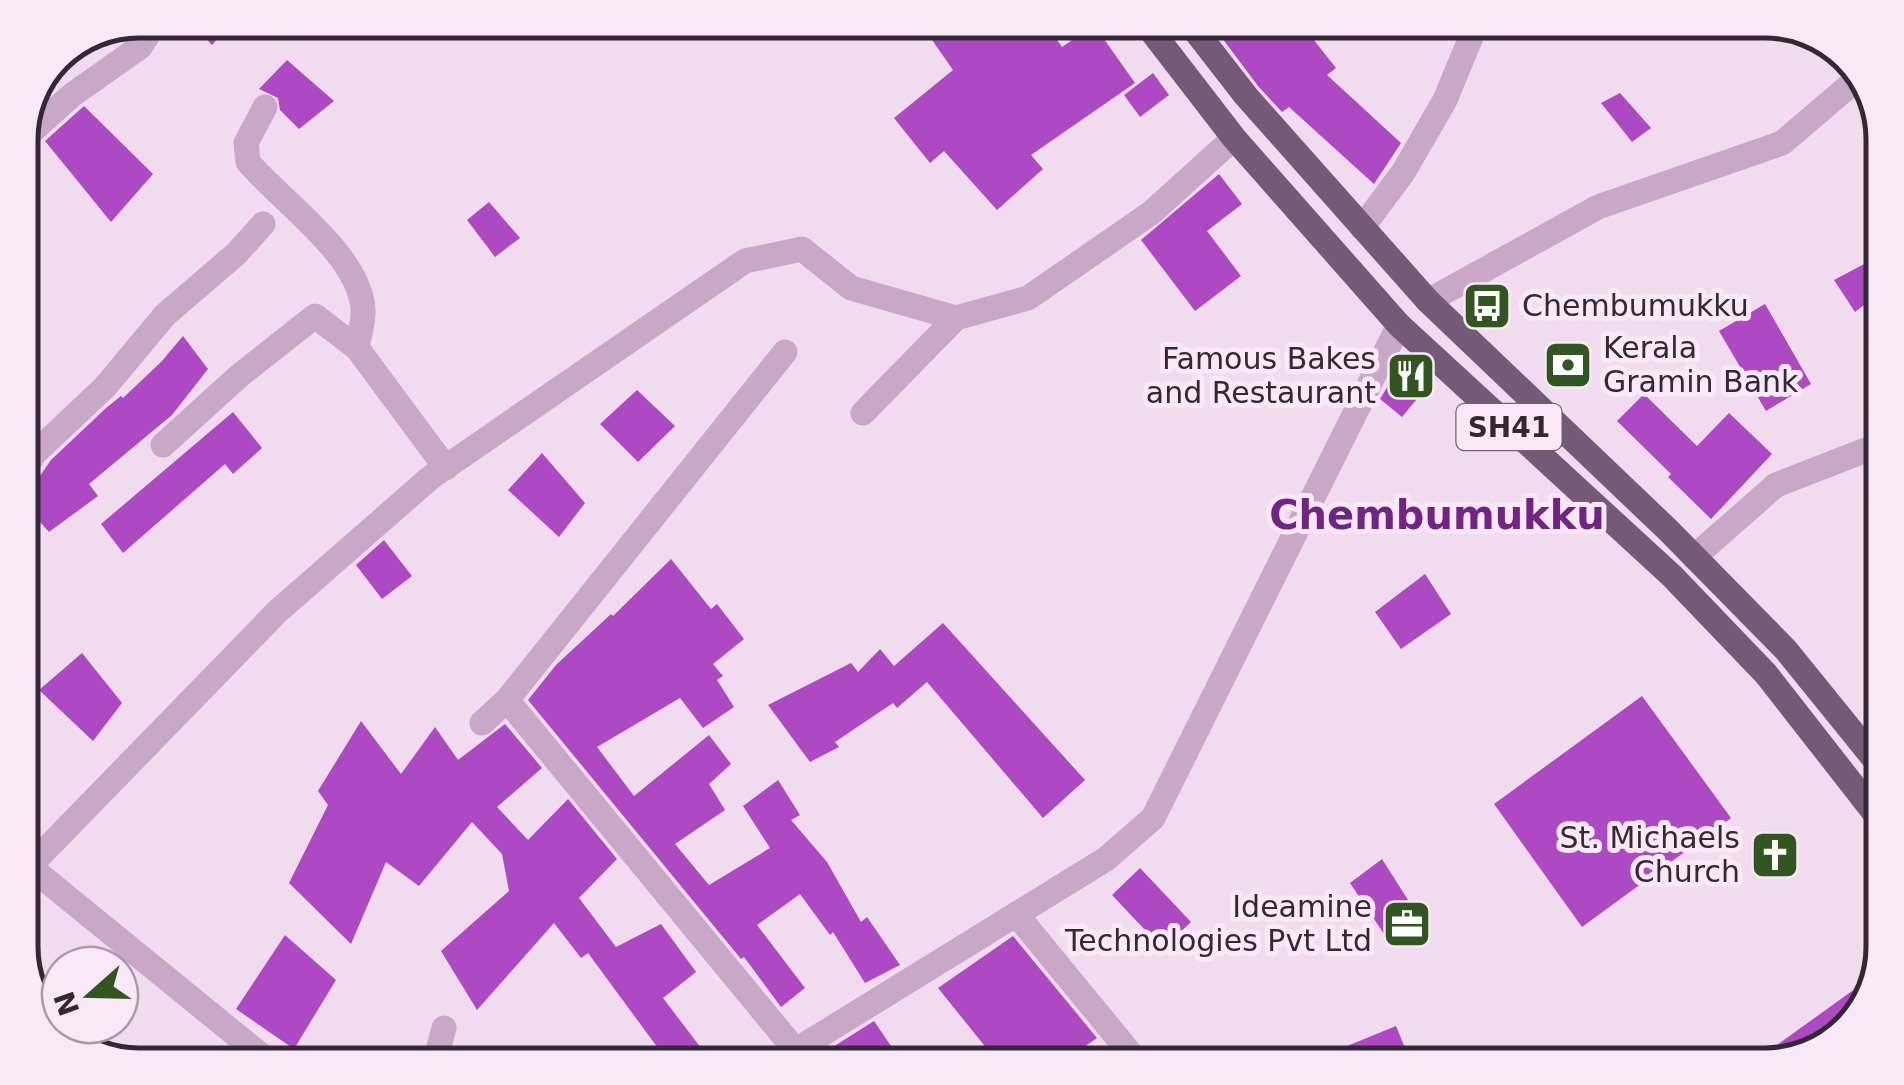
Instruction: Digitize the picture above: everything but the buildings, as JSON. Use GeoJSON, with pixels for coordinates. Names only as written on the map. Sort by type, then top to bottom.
{"type":"FeatureCollection","features":[{"type":"Feature","properties":{"kind":"main road","name":"SH41"},"geometry":{"type":"LineString","coordinates":[[1157,38],[1234,138],[1399,325],[1672,576],[1766,674],[1866,802]]}},
{"type":"Feature","properties":{"kind":"main road"},"geometry":{"type":"LineString","coordinates":[[1201,38],[1428,301],[1786,650],[1866,749]]}},
{"type":"Feature","properties":{"kind":"main road"},"geometry":{"type":"LineString","coordinates":[[1202,97],[1228,74]]}},
{"type":"Feature","properties":{"kind":"street"},"geometry":{"type":"LineString","coordinates":[[39,125],[140,47],[146,38]]}},
{"type":"Feature","properties":{"kind":"street"},"geometry":{"type":"LineString","coordinates":[[1362,228],[1404,171],[1436,114],[1470,38]]}},
{"type":"Feature","properties":{"kind":"street"},"geometry":{"type":"LineString","coordinates":[[1428,301],[1598,206],[1782,142],[1851,84]]}},
{"type":"Feature","properties":{"kind":"street"},"geometry":{"type":"LineString","coordinates":[[266,107],[246,143],[248,162],[348,269],[359,288],[364,312],[356,348]]}},
{"type":"Feature","properties":{"kind":"street"},"geometry":{"type":"LineString","coordinates":[[862,413],[956,318],[1028,298],[1151,213],[1234,138]]}},
{"type":"Feature","properties":{"kind":"street"},"geometry":{"type":"LineString","coordinates":[[38,450],[105,387],[165,315],[236,254],[263,224]]}},
{"type":"Feature","properties":{"kind":"street"},"geometry":{"type":"LineString","coordinates":[[38,858],[278,612],[446,468],[745,261],[802,249],[851,288],[956,318]]}},
{"type":"Feature","properties":{"kind":"street"},"geometry":{"type":"LineString","coordinates":[[163,445],[239,376],[315,316],[356,348],[446,468]]}},
{"type":"Feature","properties":{"kind":"street"},"geometry":{"type":"LineString","coordinates":[[799,1048],[1106,859],[1153,818],[1399,325]]}},
{"type":"Feature","properties":{"kind":"street"},"geometry":{"type":"LineString","coordinates":[[482,723],[507,700],[785,352]]}},
{"type":"Feature","properties":{"kind":"street"},"geometry":{"type":"LineString","coordinates":[[1694,557],[1776,486],[1866,449]]}},
{"type":"Feature","properties":{"kind":"street"},"geometry":{"type":"LineString","coordinates":[[507,700],[794,1048]]}},
{"type":"Feature","properties":{"kind":"street"},"geometry":{"type":"LineString","coordinates":[[38,875],[243,1048]]}},
{"type":"Feature","properties":{"kind":"street"},"geometry":{"type":"LineString","coordinates":[[1016,914],[1126,1048]]}},
{"type":"Feature","properties":{"kind":"street"},"geometry":{"type":"LineString","coordinates":[[439,1048],[444,1028]]}},
{"type":"Feature","properties":{"kind":"place","name":"Chembumukku"},"geometry":{"type":"Point","coordinates":[1487,306]}},
{"type":"Feature","properties":{"kind":"place","name":"Kerala Gramin Bank"},"geometry":{"type":"Point","coordinates":[1568,365]}},
{"type":"Feature","properties":{"kind":"place","name":"Famous Bakes and Restaurant"},"geometry":{"type":"Point","coordinates":[1411,376]}},
{"type":"Feature","properties":{"kind":"place","name":"St. Michaels Church"},"geometry":{"type":"Point","coordinates":[1775,855]}},
{"type":"Feature","properties":{"kind":"place","name":"Ideamine Technologies Pvt Ltd"},"geometry":{"type":"Point","coordinates":[1407,924]}},
{"type":"Feature","properties":{"kind":"district","name":"Chembumukku"},"geometry":{"type":"Point","coordinates":[1437,515]}}]}
